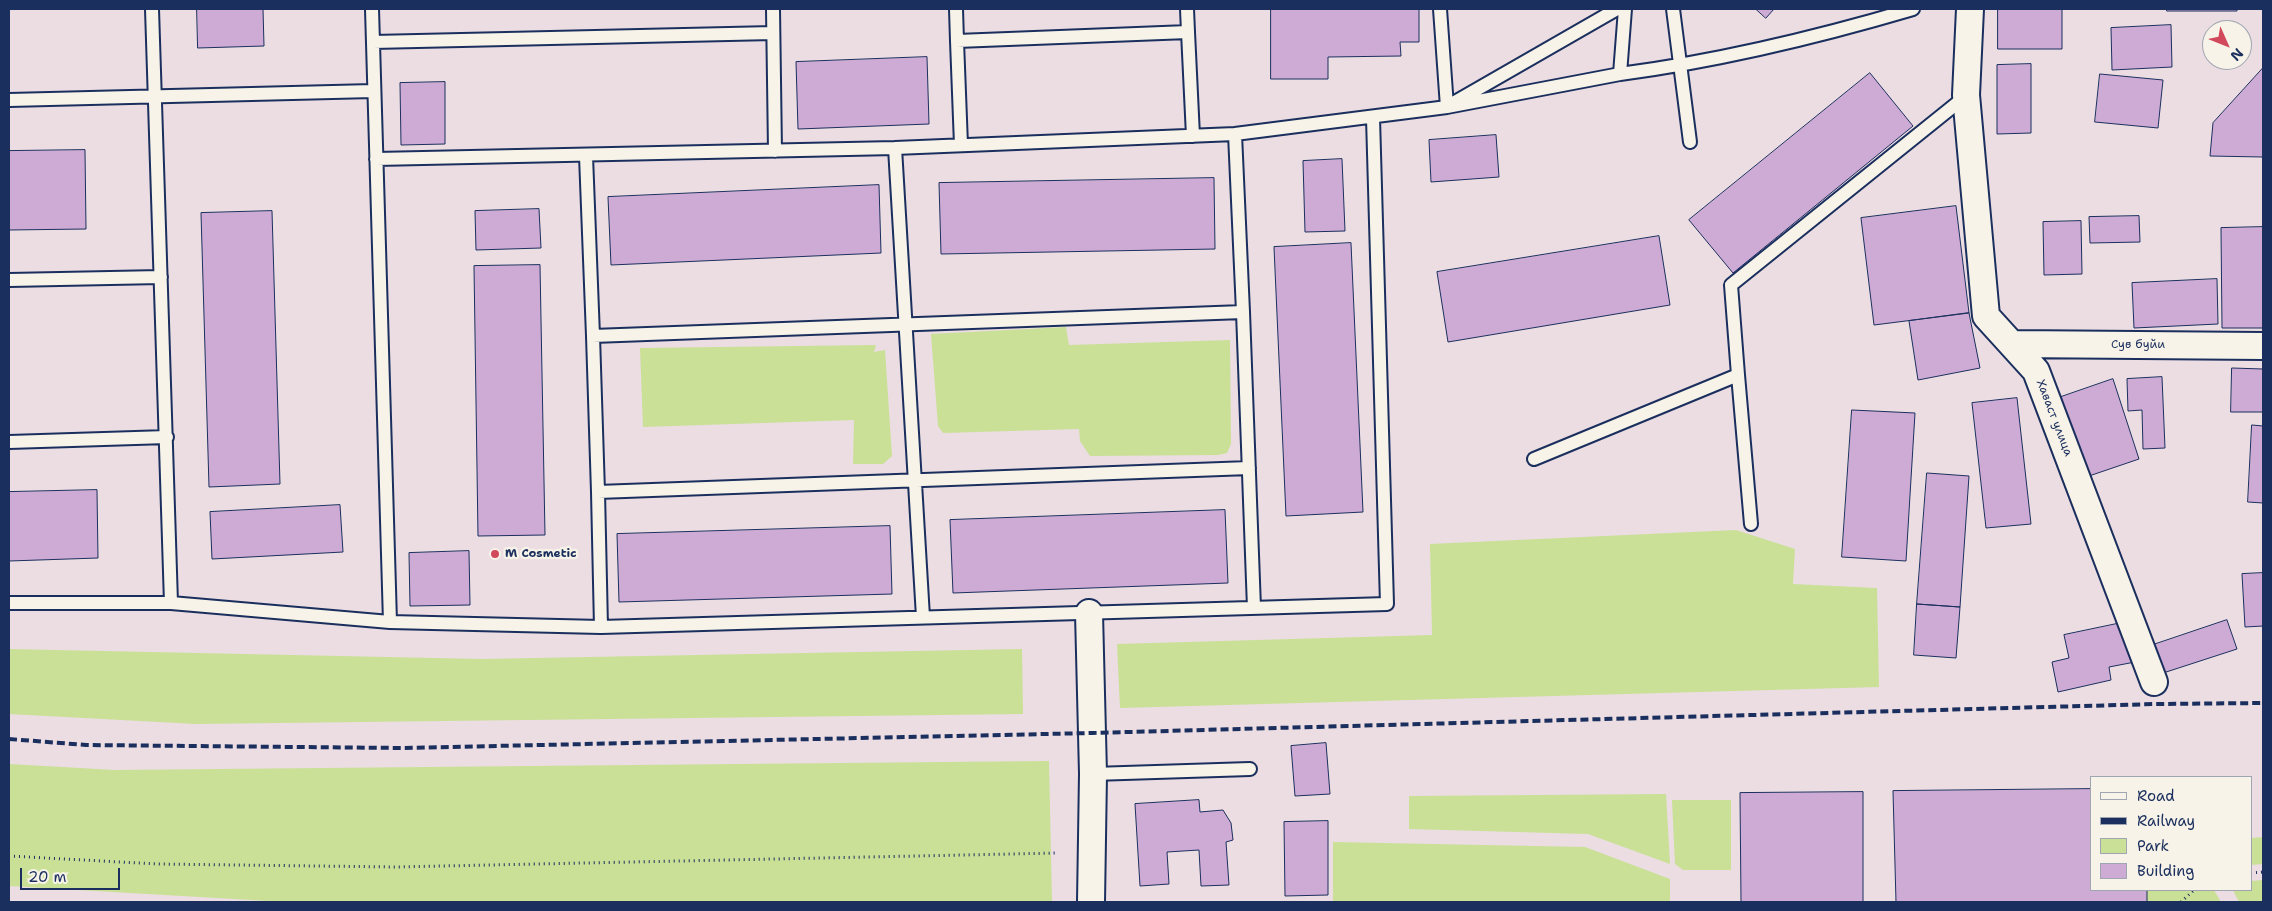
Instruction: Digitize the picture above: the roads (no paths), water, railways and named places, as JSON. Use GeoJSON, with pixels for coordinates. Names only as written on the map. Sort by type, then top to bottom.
{"type":"FeatureCollection","features":[{"type":"Feature","properties":{"kind":"street","name":"Хаваст улица"},"geometry":{"type":"LineString","coordinates":[[1970,9],[1966,95],[1986,316],[2036,371],[2154,682]]}},
{"type":"Feature","properties":{"kind":"street","name":"Сув буйи"},"geometry":{"type":"LineString","coordinates":[[2013,344],[2263,346]]}},
{"type":"Feature","properties":{"kind":"street"},"geometry":{"type":"LineString","coordinates":[[1089,613],[1093,774],[1091,902]]}},
{"type":"Feature","properties":{"kind":"lane"},"geometry":{"type":"LineString","coordinates":[[152,9],[171,603]]}},
{"type":"Feature","properties":{"kind":"lane"},"geometry":{"type":"LineString","coordinates":[[372,9],[390,622]]}},
{"type":"Feature","properties":{"kind":"lane"},"geometry":{"type":"LineString","coordinates":[[773,9],[775,151]]}},
{"type":"Feature","properties":{"kind":"lane"},"geometry":{"type":"LineString","coordinates":[[956,9],[961,145]]}},
{"type":"Feature","properties":{"kind":"lane"},"geometry":{"type":"LineString","coordinates":[[1187,9],[1193,136]]}},
{"type":"Feature","properties":{"kind":"lane"},"geometry":{"type":"LineString","coordinates":[[1440,9],[1447,107]]}},
{"type":"Feature","properties":{"kind":"lane"},"geometry":{"type":"LineString","coordinates":[[1447,107],[1617,9]]}},
{"type":"Feature","properties":{"kind":"lane"},"geometry":{"type":"LineString","coordinates":[[1620,74],[1625,9]]}},
{"type":"Feature","properties":{"kind":"lane"},"geometry":{"type":"LineString","coordinates":[[1673,9],[1690,142]]}},
{"type":"Feature","properties":{"kind":"lane"},"geometry":{"type":"LineString","coordinates":[[376,159],[896,148],[1235,134],[1373,118],[1447,107],[1620,74],[1681,66],[1860,24],[1913,9]]}},
{"type":"Feature","properties":{"kind":"lane"},"geometry":{"type":"LineString","coordinates":[[957,41],[1188,32]]}},
{"type":"Feature","properties":{"kind":"lane"},"geometry":{"type":"LineString","coordinates":[[372,42],[773,33]]}},
{"type":"Feature","properties":{"kind":"lane"},"geometry":{"type":"LineString","coordinates":[[9,100],[156,95],[373,92]]}},
{"type":"Feature","properties":{"kind":"lane"},"geometry":{"type":"LineString","coordinates":[[1750,524],[1731,285],[1966,95]]}},
{"type":"Feature","properties":{"kind":"lane"},"geometry":{"type":"LineString","coordinates":[[9,603],[171,603],[390,622],[601,627],[1387,604],[1373,118]]}},
{"type":"Feature","properties":{"kind":"lane"},"geometry":{"type":"LineString","coordinates":[[1235,134],[1254,608]]}},
{"type":"Feature","properties":{"kind":"lane"},"geometry":{"type":"LineString","coordinates":[[896,148],[923,617]]}},
{"type":"Feature","properties":{"kind":"lane"},"geometry":{"type":"LineString","coordinates":[[586,156],[601,627]]}},
{"type":"Feature","properties":{"kind":"lane"},"geometry":{"type":"LineString","coordinates":[[9,280],[161,277]]}},
{"type":"Feature","properties":{"kind":"lane"},"geometry":{"type":"LineString","coordinates":[[593,336],[1243,312]]}},
{"type":"Feature","properties":{"kind":"lane"},"geometry":{"type":"LineString","coordinates":[[1534,459],[1738,375]]}},
{"type":"Feature","properties":{"kind":"lane"},"geometry":{"type":"LineString","coordinates":[[9,442],[166,437]]}},
{"type":"Feature","properties":{"kind":"lane"},"geometry":{"type":"LineString","coordinates":[[598,492],[1249,468]]}},
{"type":"Feature","properties":{"kind":"lane"},"geometry":{"type":"LineString","coordinates":[[1093,774],[1250,769]]}},
{"type":"Feature","properties":{"kind":"railway"},"geometry":{"type":"LineString","coordinates":[[9,739],[86,745],[403,748],[1092,733],[2156,704],[2263,703]]}},
{"type":"Feature","properties":{"kind":"place","name":"M Cosmetic"},"geometry":{"type":"Point","coordinates":[495,554]}}]}
